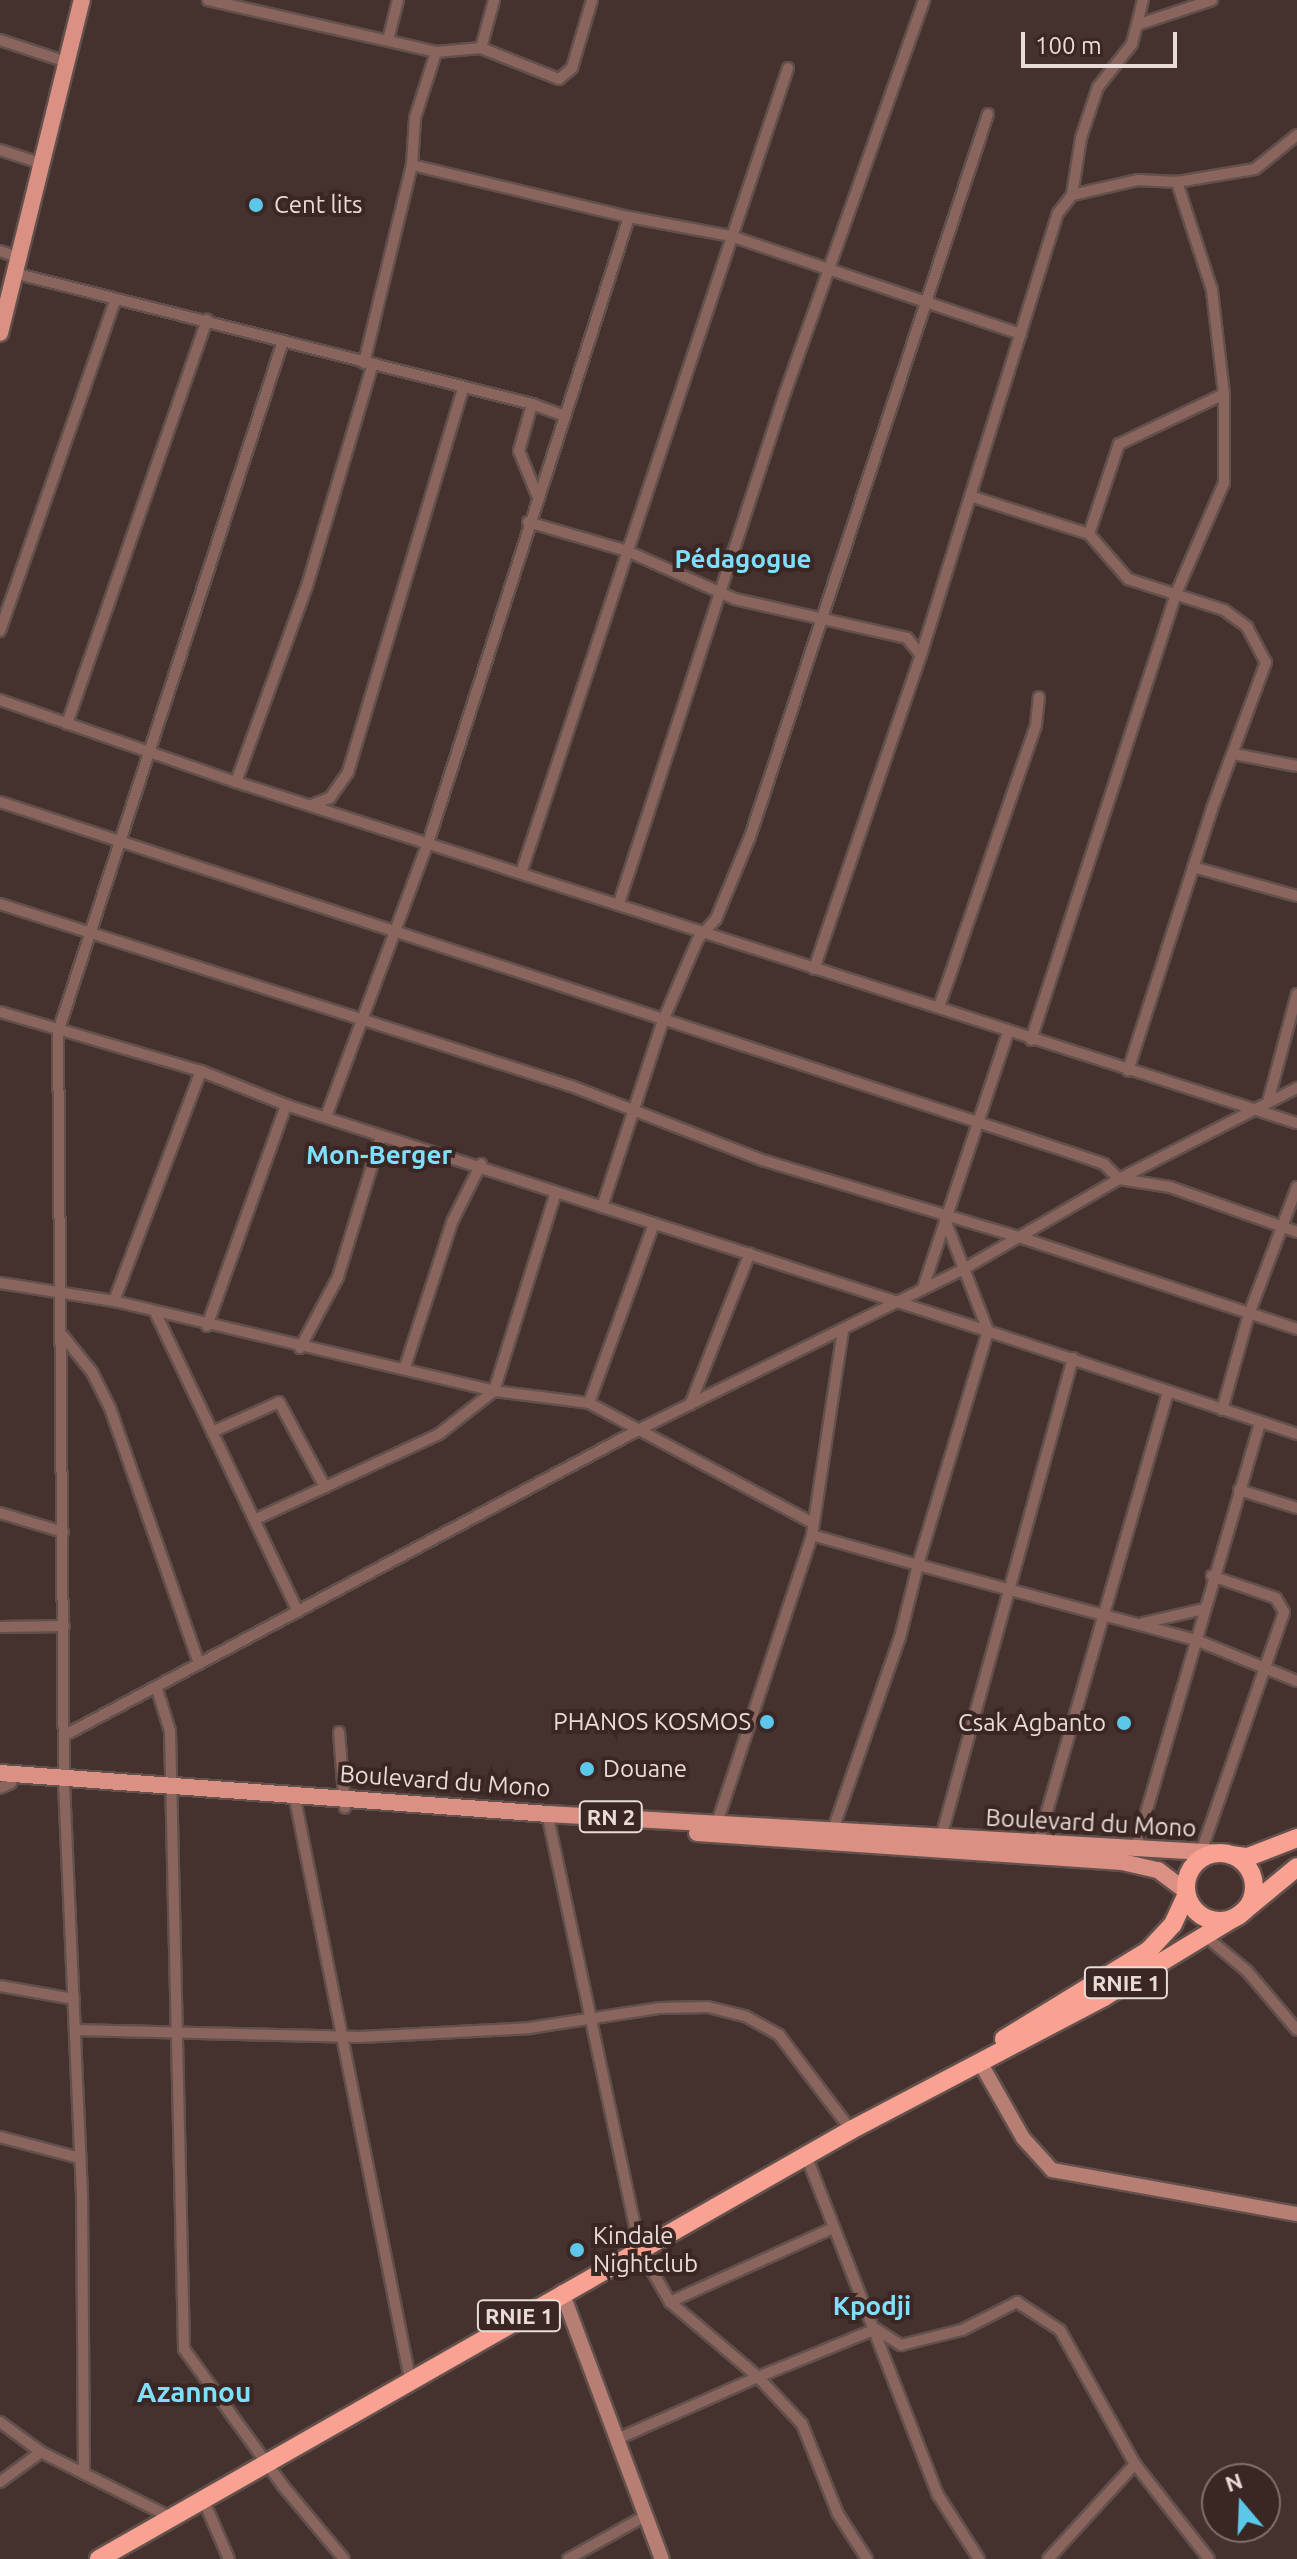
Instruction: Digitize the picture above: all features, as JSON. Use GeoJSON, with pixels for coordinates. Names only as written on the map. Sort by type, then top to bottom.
{"type":"FeatureCollection","features":[{"type":"Feature","properties":{"kind":"highway"},"geometry":{"type":"LineString","coordinates":[[1226,1854],[1245,1864],[1254,1881],[1252,1900],[1239,1915],[1211,1920],[1195,1911],[1186,1894],[1195,1864],[1226,1854],[1248,1857],[1297,1838]]}},
{"type":"Feature","properties":{"kind":"highway","name":"RNIE 1"},"geometry":{"type":"LineString","coordinates":[[99,2559],[562,2292],[851,2130],[981,2064],[1239,1915],[1297,1867]]}},
{"type":"Feature","properties":{"kind":"highway","name":"RNIE 1"},"geometry":{"type":"LineString","coordinates":[[943,2081],[1149,1950],[1173,1924],[1186,1894]]}},
{"type":"Feature","properties":{"kind":"main road"},"geometry":{"type":"LineString","coordinates":[[0,333],[82,0]]}},
{"type":"Feature","properties":{"kind":"main road","name":"Boulevard du Mono"},"geometry":{"type":"LineString","coordinates":[[3,1782],[939,1844],[1035,1849],[1136,1847],[1200,1855],[1226,1854]]}},
{"type":"Feature","properties":{"kind":"main road","name":"Boulevard du Mono"},"geometry":{"type":"LineString","coordinates":[[169,1791],[296,1804],[345,1803],[549,1822],[715,1829]]}},
{"type":"Feature","properties":{"kind":"main road","name":"Boulevard du Mono"},"geometry":{"type":"LineString","coordinates":[[1035,1849],[1149,1867],[1186,1894]]}},
{"type":"Feature","properties":{"kind":"street"},"geometry":{"type":"LineString","coordinates":[[208,0],[436,52],[481,48],[559,79],[572,68],[592,0]]}},
{"type":"Feature","properties":{"kind":"street"},"geometry":{"type":"LineString","coordinates":[[388,40],[398,0]]}},
{"type":"Feature","properties":{"kind":"street"},"geometry":{"type":"LineString","coordinates":[[481,48],[494,0]]}},
{"type":"Feature","properties":{"kind":"street"},"geometry":{"type":"LineString","coordinates":[[619,903],[828,272],[924,0]]}},
{"type":"Feature","properties":{"kind":"street"},"geometry":{"type":"LineString","coordinates":[[814,969],[921,655],[925,629],[1058,213],[1072,195],[1081,138],[1098,87],[1125,54],[1140,24],[1143,0]]}},
{"type":"Feature","properties":{"kind":"street"},"geometry":{"type":"LineString","coordinates":[[1140,24],[1212,0]]}},
{"type":"Feature","properties":{"kind":"street"},"geometry":{"type":"LineString","coordinates":[[0,40],[67,62]]}},
{"type":"Feature","properties":{"kind":"street"},"geometry":{"type":"LineString","coordinates":[[236,782],[307,586],[368,364],[412,165],[415,118],[436,52]]}},
{"type":"Feature","properties":{"kind":"street"},"geometry":{"type":"LineString","coordinates":[[521,873],[788,68]]}},
{"type":"Feature","properties":{"kind":"street"},"geometry":{"type":"LineString","coordinates":[[602,1207],[662,1023],[704,931],[716,919],[750,837],[818,619],[988,114]]}},
{"type":"Feature","properties":{"kind":"street"},"geometry":{"type":"LineString","coordinates":[[1072,195],[1138,180],[1177,182],[1255,169],[1297,135]]}},
{"type":"Feature","properties":{"kind":"street"},"geometry":{"type":"LineString","coordinates":[[0,150],[40,163]]}},
{"type":"Feature","properties":{"kind":"street"},"geometry":{"type":"LineString","coordinates":[[412,165],[629,217],[731,236],[828,272],[1021,334]]}},
{"type":"Feature","properties":{"kind":"street"},"geometry":{"type":"LineString","coordinates":[[1031,1040],[1175,596],[1224,483],[1224,394],[1212,290],[1177,182]]}},
{"type":"Feature","properties":{"kind":"street"},"geometry":{"type":"LineString","coordinates":[[327,1114],[429,840],[528,522],[629,217]]}},
{"type":"Feature","properties":{"kind":"street"},"geometry":{"type":"LineString","coordinates":[[0,251],[15,265],[115,301],[207,320],[532,404],[565,416]]}},
{"type":"Feature","properties":{"kind":"street"},"geometry":{"type":"LineString","coordinates":[[0,631],[115,301]]}},
{"type":"Feature","properties":{"kind":"street"},"geometry":{"type":"LineString","coordinates":[[67,724],[207,320]]}},
{"type":"Feature","properties":{"kind":"street"},"geometry":{"type":"LineString","coordinates":[[84,2474],[80,2158],[64,1785],[67,1734],[58,1032],[116,840],[283,341]]}},
{"type":"Feature","properties":{"kind":"street"},"geometry":{"type":"LineString","coordinates":[[314,804],[330,798],[348,772],[463,388]]}},
{"type":"Feature","properties":{"kind":"street"},"geometry":{"type":"LineString","coordinates":[[1089,534],[1119,444],[1224,394]]}},
{"type":"Feature","properties":{"kind":"street"},"geometry":{"type":"LineString","coordinates":[[532,404],[519,451],[537,495]]}},
{"type":"Feature","properties":{"kind":"street"},"geometry":{"type":"LineString","coordinates":[[970,496],[1089,534],[1128,579],[1233,615],[1247,627],[1263,653],[1264,676],[1193,867],[1128,1071]]}},
{"type":"Feature","properties":{"kind":"street"},"geometry":{"type":"LineString","coordinates":[[528,522],[627,551],[721,594],[907,638],[921,655]]}},
{"type":"Feature","properties":{"kind":"street"},"geometry":{"type":"LineString","coordinates":[[907,638],[925,629]]}},
{"type":"Feature","properties":{"kind":"street"},"geometry":{"type":"LineString","coordinates":[[939,1007],[1036,725],[1039,697]]}},
{"type":"Feature","properties":{"kind":"street"},"geometry":{"type":"LineString","coordinates":[[0,700],[236,782],[429,840],[814,969],[939,1007],[1008,1033],[1297,1123]]}},
{"type":"Feature","properties":{"kind":"street"},"geometry":{"type":"LineString","coordinates":[[1234,754],[1297,766]]}},
{"type":"Feature","properties":{"kind":"street"},"geometry":{"type":"LineString","coordinates":[[0,802],[395,929],[662,1023],[1104,1164],[1119,1179],[1170,1187],[1297,1232]]}},
{"type":"Feature","properties":{"kind":"street"},"geometry":{"type":"LineString","coordinates":[[1193,867],[1297,896]]}},
{"type":"Feature","properties":{"kind":"street"},"geometry":{"type":"LineString","coordinates":[[0,904],[571,1086],[762,1160],[1019,1237],[1297,1329]]}},
{"type":"Feature","properties":{"kind":"street"},"geometry":{"type":"LineString","coordinates":[[1268,1102],[1297,994]]}},
{"type":"Feature","properties":{"kind":"street"},"geometry":{"type":"LineString","coordinates":[[0,1012],[58,1032],[201,1071],[286,1105],[327,1114],[381,1136],[481,1164],[893,1304],[1073,1358],[1297,1434]]}},
{"type":"Feature","properties":{"kind":"street"},"geometry":{"type":"LineString","coordinates":[[923,1288],[943,1215],[1008,1033]]}},
{"type":"Feature","properties":{"kind":"street"},"geometry":{"type":"LineString","coordinates":[[114,1301],[201,1071]]}},
{"type":"Feature","properties":{"kind":"street"},"geometry":{"type":"LineString","coordinates":[[67,1734],[157,1689],[642,1428],[962,1270],[1119,1179],[1297,1088]]}},
{"type":"Feature","properties":{"kind":"street"},"geometry":{"type":"LineString","coordinates":[[207,1326],[286,1105]]}},
{"type":"Feature","properties":{"kind":"street"},"geometry":{"type":"LineString","coordinates":[[300,1348],[338,1277],[381,1136]]}},
{"type":"Feature","properties":{"kind":"street"},"geometry":{"type":"LineString","coordinates":[[405,1367],[452,1222],[481,1164]]}},
{"type":"Feature","properties":{"kind":"street"},"geometry":{"type":"LineString","coordinates":[[1222,1410],[1249,1314],[1297,1187]]}},
{"type":"Feature","properties":{"kind":"street"},"geometry":{"type":"LineString","coordinates":[[256,1519],[439,1434],[494,1391],[556,1192]]}},
{"type":"Feature","properties":{"kind":"street"},"geometry":{"type":"LineString","coordinates":[[830,1837],[900,1637],[918,1565],[988,1331],[943,1215]]}},
{"type":"Feature","properties":{"kind":"street"},"geometry":{"type":"LineString","coordinates":[[589,1403],[654,1223]]}},
{"type":"Feature","properties":{"kind":"street"},"geometry":{"type":"LineString","coordinates":[[690,1405],[750,1253]]}},
{"type":"Feature","properties":{"kind":"street"},"geometry":{"type":"LineString","coordinates":[[0,1283],[114,1301],[156,1314],[300,1348],[405,1367],[494,1391],[589,1403],[642,1428],[812,1529],[918,1565],[1196,1640],[1297,1681]]}},
{"type":"Feature","properties":{"kind":"street"},"geometry":{"type":"LineString","coordinates":[[156,1314],[298,1612]]}},
{"type":"Feature","properties":{"kind":"street"},"geometry":{"type":"LineString","coordinates":[[715,1829],[812,1529],[843,1329]]}},
{"type":"Feature","properties":{"kind":"street"},"geometry":{"type":"LineString","coordinates":[[63,1336],[92,1372],[110,1408],[199,1664]]}},
{"type":"Feature","properties":{"kind":"street"},"geometry":{"type":"LineString","coordinates":[[939,1844],[1073,1358]]}},
{"type":"Feature","properties":{"kind":"street"},"geometry":{"type":"LineString","coordinates":[[1035,1849],[1168,1392]]}},
{"type":"Feature","properties":{"kind":"street"},"geometry":{"type":"LineString","coordinates":[[212,1432],[279,1402],[325,1487]]}},
{"type":"Feature","properties":{"kind":"street"},"geometry":{"type":"LineString","coordinates":[[1136,1847],[1212,1576],[1260,1422]]}},
{"type":"Feature","properties":{"kind":"street"},"geometry":{"type":"LineString","coordinates":[[1239,1490],[1297,1508]]}},
{"type":"Feature","properties":{"kind":"street"},"geometry":{"type":"LineString","coordinates":[[0,1513],[63,1532]]}},
{"type":"Feature","properties":{"kind":"street"},"geometry":{"type":"LineString","coordinates":[[1200,1855],[1268,1668],[1282,1605],[1212,1576]]}},
{"type":"Feature","properties":{"kind":"street"},"geometry":{"type":"LineString","coordinates":[[1140,1624],[1204,1609]]}},
{"type":"Feature","properties":{"kind":"street"},"geometry":{"type":"LineString","coordinates":[[0,1627],[64,1626]]}},
{"type":"Feature","properties":{"kind":"street"},"geometry":{"type":"LineString","coordinates":[[157,1689],[170,1731],[184,2349],[267,2462],[344,2559]]}},
{"type":"Feature","properties":{"kind":"street"},"geometry":{"type":"LineString","coordinates":[[339,1732],[345,1803]]}},
{"type":"Feature","properties":{"kind":"street"},"geometry":{"type":"LineString","coordinates":[[296,1804],[346,2037],[410,2379]]}},
{"type":"Feature","properties":{"kind":"street"},"geometry":{"type":"LineString","coordinates":[[549,1822],[640,2250],[670,2302],[758,2377],[802,2424],[838,2514],[867,2559]]}},
{"type":"Feature","properties":{"kind":"street"},"geometry":{"type":"LineString","coordinates":[[1204,1935],[1247,1971],[1297,2030]]}},
{"type":"Feature","properties":{"kind":"street"},"geometry":{"type":"LineString","coordinates":[[0,1986],[74,1999]]}},
{"type":"Feature","properties":{"kind":"street"},"geometry":{"type":"LineString","coordinates":[[75,2030],[346,2037],[591,2020],[675,2007],[745,2016],[787,2043],[851,2130]]}},
{"type":"Feature","properties":{"kind":"street"},"geometry":{"type":"LineString","coordinates":[[981,2064],[1023,2138],[1052,2170],[1297,2214]]}},
{"type":"Feature","properties":{"kind":"street"},"geometry":{"type":"LineString","coordinates":[[0,2137],[80,2158]]}},
{"type":"Feature","properties":{"kind":"street"},"geometry":{"type":"LineString","coordinates":[[806,2155],[938,2495],[979,2559]]}},
{"type":"Feature","properties":{"kind":"street"},"geometry":{"type":"LineString","coordinates":[[670,2302],[833,2228]]}},
{"type":"Feature","properties":{"kind":"street"},"geometry":{"type":"LineString","coordinates":[[562,2292],[620,2438],[662,2559]]}},
{"type":"Feature","properties":{"kind":"street"},"geometry":{"type":"LineString","coordinates":[[876,2329],[901,2345],[962,2330],[1008,2304],[1024,2304],[1060,2330],[1135,2464],[1209,2559]]}},
{"type":"Feature","properties":{"kind":"street"},"geometry":{"type":"LineString","coordinates":[[620,2438],[876,2329]]}},
{"type":"Feature","properties":{"kind":"street"},"geometry":{"type":"LineString","coordinates":[[0,2422],[41,2452],[170,2517]]}},
{"type":"Feature","properties":{"kind":"street"},"geometry":{"type":"LineString","coordinates":[[0,2482],[41,2452]]}},
{"type":"Feature","properties":{"kind":"street"},"geometry":{"type":"LineString","coordinates":[[1048,2559],[1135,2464]]}},
{"type":"Feature","properties":{"kind":"street"},"geometry":{"type":"LineString","coordinates":[[203,2499],[229,2559]]}},
{"type":"Feature","properties":{"kind":"street"},"geometry":{"type":"LineString","coordinates":[[568,2559],[647,2515]]}},
{"type":"Feature","properties":{"kind":"place","name":"Cent lits"},"geometry":{"type":"Point","coordinates":[256,205]}},
{"type":"Feature","properties":{"kind":"place","name":"PHANOS KOSMOS"},"geometry":{"type":"Point","coordinates":[767,1722]}},
{"type":"Feature","properties":{"kind":"place","name":"Csak Agbanto"},"geometry":{"type":"Point","coordinates":[1124,1723]}},
{"type":"Feature","properties":{"kind":"place","name":"Douane"},"geometry":{"type":"Point","coordinates":[587,1769]}},
{"type":"Feature","properties":{"kind":"place","name":"Kindale Nightclub"},"geometry":{"type":"Point","coordinates":[577,2250]}},
{"type":"Feature","properties":{"kind":"district","name":"Pédagogue"},"geometry":{"type":"Point","coordinates":[743,559]}},
{"type":"Feature","properties":{"kind":"district","name":"Mon-Berger"},"geometry":{"type":"Point","coordinates":[379,1155]}},
{"type":"Feature","properties":{"kind":"district","name":"Kpodji"},"geometry":{"type":"Point","coordinates":[872,2306]}},
{"type":"Feature","properties":{"kind":"district","name":"Azannou"},"geometry":{"type":"Point","coordinates":[194,2392]}}]}
